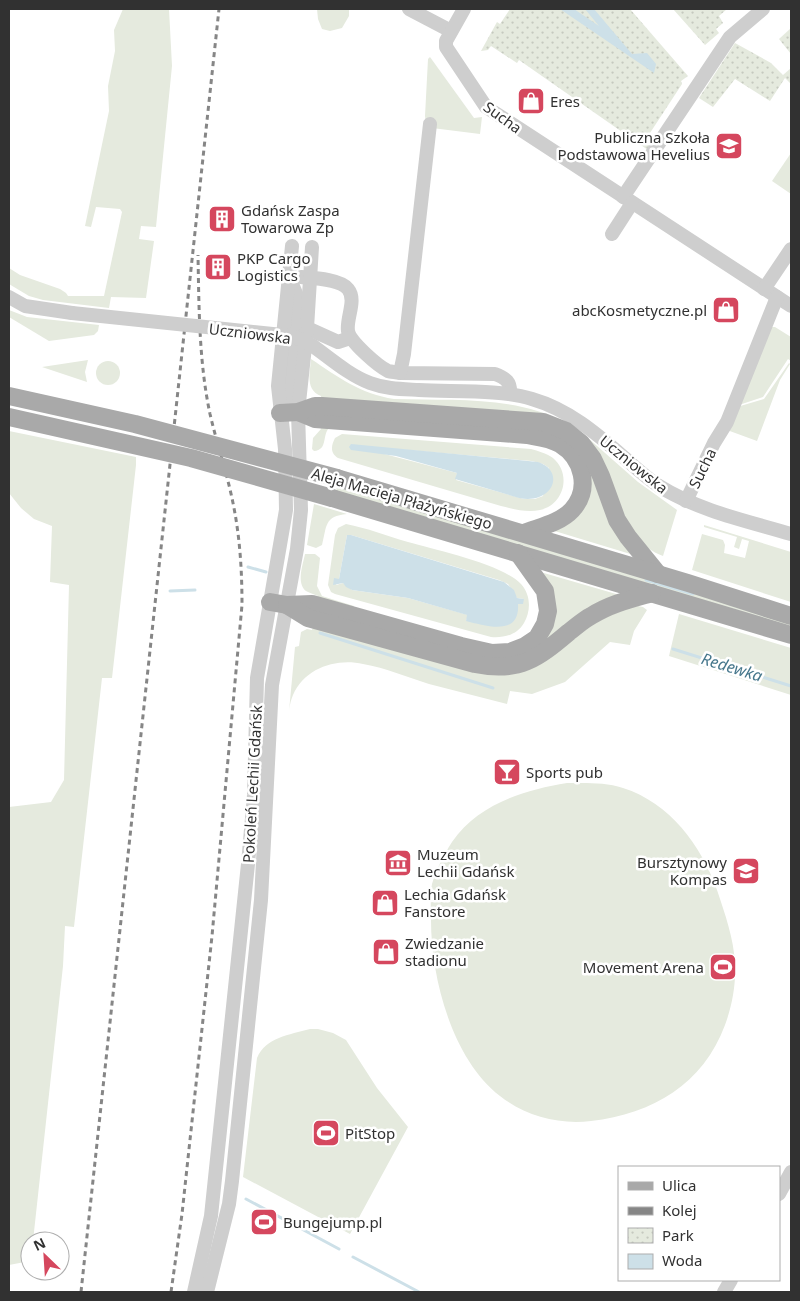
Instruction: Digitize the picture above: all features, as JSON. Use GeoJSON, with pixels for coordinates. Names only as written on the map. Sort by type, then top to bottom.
{"type":"FeatureCollection","features":[{"type":"Feature","properties":{"kind":"main road","name":"Aleja Macieja Płażyńskiego"},"geometry":{"type":"LineString","coordinates":[[9,396],[144,426],[338,478],[524,533],[791,616]]}},
{"type":"Feature","properties":{"kind":"main road"},"geometry":{"type":"LineString","coordinates":[[280,413],[298,412],[315,406],[342,407],[543,422],[566,431],[581,443],[593,459],[617,520],[628,537],[658,574]]}},
{"type":"Feature","properties":{"kind":"main road"},"geometry":{"type":"LineString","coordinates":[[298,412],[315,419],[527,435],[559,444],[570,452],[579,463],[583,474],[583,487],[580,498],[572,510],[561,519],[524,533]]}},
{"type":"Feature","properties":{"kind":"main road","name":"Aleja Macieja Płażyńskiego"},"geometry":{"type":"LineString","coordinates":[[9,417],[183,456],[332,498],[791,635]]}},
{"type":"Feature","properties":{"kind":"main road"},"geometry":{"type":"LineString","coordinates":[[278,603],[312,604],[461,646],[492,653],[510,652],[525,646],[537,638],[545,624],[548,610],[544,592],[518,553]]}},
{"type":"Feature","properties":{"kind":"main road"},"geometry":{"type":"LineString","coordinates":[[278,603],[308,618],[475,664],[503,667],[521,664],[542,655],[588,617],[608,606],[652,593]]}},
{"type":"Feature","properties":{"kind":"street"},"geometry":{"type":"LineString","coordinates":[[409,9],[451,32],[464,9]]}},
{"type":"Feature","properties":{"kind":"street"},"geometry":{"type":"LineString","coordinates":[[612,234],[628,200],[730,37],[763,9]]}},
{"type":"Feature","properties":{"kind":"street","name":"Sucha"},"geometry":{"type":"LineString","coordinates":[[451,32],[446,41],[448,52],[486,106],[791,306]]}},
{"type":"Feature","properties":{"kind":"street"},"geometry":{"type":"LineString","coordinates":[[400,373],[404,354],[430,124]]}},
{"type":"Feature","properties":{"kind":"street","name":"Pokoleń Lechii Gdańsk"},"geometry":{"type":"LineString","coordinates":[[207,1292],[229,1204],[264,865],[272,685],[286,510],[285,448],[278,386],[292,246]]}},
{"type":"Feature","properties":{"kind":"street","name":"Pokoleń Lechii Gdańsk"},"geometry":{"type":"LineString","coordinates":[[194,1292],[208,1235],[248,864],[254,795],[257,678],[278,603],[297,549],[301,510],[298,412],[307,328],[312,247]]}},
{"type":"Feature","properties":{"kind":"street"},"geometry":{"type":"LineString","coordinates":[[764,289],[791,250]]}},
{"type":"Feature","properties":{"kind":"street"},"geometry":{"type":"LineString","coordinates":[[289,276],[322,279],[345,286],[350,291],[352,297],[348,330],[350,338],[357,347],[388,371],[400,373],[495,374],[504,377],[509,382],[510,394]]}},
{"type":"Feature","properties":{"kind":"street","name":"Pokoleń Lechii Gdańsk"},"geometry":{"type":"LineString","coordinates":[[289,276],[299,301],[290,387],[292,399],[298,412]]}},
{"type":"Feature","properties":{"kind":"street","name":"Uczniowska"},"geometry":{"type":"LineString","coordinates":[[9,297],[25,306],[72,313],[292,336],[312,346],[352,375],[370,383],[392,389],[510,394],[551,406],[571,415],[594,431],[657,485],[686,501],[791,534]]}},
{"type":"Feature","properties":{"kind":"street","name":"Sucha"},"geometry":{"type":"LineString","coordinates":[[686,501],[714,443],[727,422],[777,297]]}},
{"type":"Feature","properties":{"kind":"street","name":"Uczniowska"},"geometry":{"type":"LineString","coordinates":[[307,328],[338,342],[350,338]]}},
{"type":"Feature","properties":{"kind":"street"},"geometry":{"type":"LineString","coordinates":[[248,864],[264,865]]}},
{"type":"Feature","properties":{"kind":"street"},"geometry":{"type":"LineString","coordinates":[[233,1007],[250,1009]]}},
{"type":"Feature","properties":{"kind":"street"},"geometry":{"type":"LineString","coordinates":[[780,1192],[791,1172]]}},
{"type":"Feature","properties":{"kind":"street"},"geometry":{"type":"LineString","coordinates":[[215,1179],[232,1181]]}},
{"type":"Feature","properties":{"kind":"street"},"geometry":{"type":"LineString","coordinates":[[724,1292],[730,1281]]}},
{"type":"Feature","properties":{"kind":"green space"},"geometry":{"type":"Polygon","coordinates":[[[123,9],[169,9],[172,66],[156,227],[141,226],[139,239],[154,241],[146,298],[111,297],[109,308],[43,300],[29,296],[9,284],[9,268],[20,275],[60,289],[68,296],[104,296],[122,212],[120,209],[96,207],[91,227],[85,226],[109,111],[108,86],[115,51],[114,30],[123,9]]]}},
{"type":"Feature","properties":{"kind":"green space"},"geometry":{"type":"Polygon","coordinates":[[[317,9],[349,9],[349,16],[342,28],[330,31],[322,29],[317,9]]]}},
{"type":"Feature","properties":{"kind":"green space"},"geometry":{"type":"Polygon","coordinates":[[[510,9],[630,9],[688,76],[681,81],[682,84],[650,133],[656,138],[648,150],[519,60],[517,63],[491,46],[488,50],[481,51],[497,22],[500,24],[510,9]]]}},
{"type":"Feature","properties":{"kind":"green space"},"geometry":{"type":"Polygon","coordinates":[[[673,9],[727,9],[719,16],[723,23],[716,29],[719,33],[705,45],[673,9]]]}},
{"type":"Feature","properties":{"kind":"green space"},"geometry":{"type":"Polygon","coordinates":[[[791,28],[791,54],[779,39],[791,28]]]}},
{"type":"Feature","properties":{"kind":"green space"},"geometry":{"type":"Polygon","coordinates":[[[735,43],[771,63],[783,75],[791,68],[791,84],[785,78],[770,101],[735,79],[713,107],[699,98],[735,43]]]}},
{"type":"Feature","properties":{"kind":"green space"},"geometry":{"type":"Polygon","coordinates":[[[430,57],[474,118],[482,117],[480,134],[432,128],[426,123],[428,59],[430,57]]]}},
{"type":"Feature","properties":{"kind":"green space"},"geometry":{"type":"Polygon","coordinates":[[[791,153],[791,194],[772,181],[791,153]]]}},
{"type":"Feature","properties":{"kind":"green space"},"geometry":{"type":"Polygon","coordinates":[[[9,310],[27,317],[99,325],[98,331],[94,335],[49,341],[9,317],[9,310]]]}},
{"type":"Feature","properties":{"kind":"green space"},"geometry":{"type":"Polygon","coordinates":[[[771,327],[775,327],[791,337],[791,361],[788,359],[763,397],[739,405],[771,327]]]}},
{"type":"Feature","properties":{"kind":"green space"},"geometry":{"type":"Polygon","coordinates":[[[311,359],[350,384],[382,397],[394,399],[482,401],[504,404],[547,414],[567,423],[321,399],[321,396],[313,390],[311,385],[311,359]]]}},
{"type":"Feature","properties":{"kind":"green space"},"geometry":{"type":"Polygon","coordinates":[[[88,360],[85,372],[87,382],[42,367],[88,360]]]}},
{"type":"Feature","properties":{"kind":"green space"},"geometry":{"type":"Polygon","coordinates":[[[108,361],[116,365],[120,373],[116,381],[108,385],[100,381],[96,373],[100,365],[108,361]]]}},
{"type":"Feature","properties":{"kind":"green space"},"geometry":{"type":"Polygon","coordinates":[[[789,363],[780,380],[757,441],[727,430],[737,407],[764,399],[789,363]]]}},
{"type":"Feature","properties":{"kind":"green space"},"geometry":{"type":"Polygon","coordinates":[[[320,427],[329,428],[323,445],[314,451],[312,449],[313,438],[321,429],[320,427]]]}},
{"type":"Feature","properties":{"kind":"green space"},"geometry":{"type":"Polygon","coordinates":[[[9,431],[136,457],[112,678],[102,678],[74,927],[65,926],[63,966],[34,1231],[20,1231],[20,1263],[9,1265],[9,807],[51,802],[64,780],[69,585],[50,582],[52,526],[34,519],[21,508],[9,493],[9,431]]]}},
{"type":"Feature","properties":{"kind":"green space"},"geometry":{"type":"Polygon","coordinates":[[[342,434],[531,449],[550,456],[559,465],[564,480],[563,488],[555,502],[540,510],[520,510],[501,506],[338,458],[332,449],[335,438],[342,434]],[[350,445],[457,473],[456,480],[524,499],[535,499],[543,496],[549,468],[532,461],[350,445]]]}},
{"type":"Feature","properties":{"kind":"green space"},"geometry":{"type":"Polygon","coordinates":[[[588,438],[638,482],[677,510],[663,556],[647,547],[635,535],[618,503],[598,452],[588,438]]]}},
{"type":"Feature","properties":{"kind":"green space"},"geometry":{"type":"Polygon","coordinates":[[[580,450],[637,556],[548,529],[589,478],[580,450]]]}},
{"type":"Feature","properties":{"kind":"green space"},"geometry":{"type":"Polygon","coordinates":[[[338,482],[791,622],[791,629],[336,491],[338,482]]]}},
{"type":"Feature","properties":{"kind":"green space"},"geometry":{"type":"Polygon","coordinates":[[[314,504],[347,514],[330,520],[326,527],[322,545],[316,548],[307,545],[314,504]]]}},
{"type":"Feature","properties":{"kind":"green space"},"geometry":{"type":"Polygon","coordinates":[[[346,524],[362,528],[468,558],[499,570],[521,584],[527,593],[529,608],[524,623],[510,635],[491,637],[331,592],[328,585],[335,535],[338,528],[346,524]],[[347,535],[339,579],[336,585],[343,583],[352,590],[408,598],[468,615],[466,621],[518,609],[518,604],[524,599],[517,598],[508,584],[499,580],[347,535]]]}},
{"type":"Feature","properties":{"kind":"green space"},"geometry":{"type":"Polygon","coordinates":[[[704,525],[791,552],[791,602],[692,570],[702,534],[723,540],[725,545],[724,553],[745,558],[749,541],[742,539],[739,549],[734,547],[737,537],[704,527],[704,525]]]}},
{"type":"Feature","properties":{"kind":"green space"},"geometry":{"type":"Polygon","coordinates":[[[305,554],[315,554],[320,558],[317,586],[322,596],[354,606],[353,608],[318,598],[318,596],[303,588],[301,578],[305,554]]]}},
{"type":"Feature","properties":{"kind":"green space"},"geometry":{"type":"Polygon","coordinates":[[[537,571],[623,596],[526,657],[473,656],[547,633],[537,571]]]}},
{"type":"Feature","properties":{"kind":"green space"},"geometry":{"type":"Polygon","coordinates":[[[638,606],[647,610],[634,631],[630,645],[610,642],[565,682],[532,694],[510,691],[507,704],[429,684],[380,668],[363,664],[342,663],[322,667],[305,678],[293,695],[289,708],[295,647],[299,646],[301,632],[307,629],[312,630],[313,627],[478,670],[578,632],[621,609],[638,606]]]}},
{"type":"Feature","properties":{"kind":"green space"},"geometry":{"type":"Polygon","coordinates":[[[679,614],[791,648],[791,695],[669,656],[679,614]]]}},
{"type":"Feature","properties":{"kind":"green space"},"geometry":{"type":"Polygon","coordinates":[[[567,783],[602,784],[623,788],[655,804],[682,828],[702,857],[717,890],[731,936],[735,964],[735,980],[730,1010],[715,1046],[704,1064],[673,1093],[655,1103],[614,1117],[579,1122],[543,1118],[520,1109],[500,1096],[483,1080],[469,1061],[457,1039],[440,991],[435,967],[431,920],[432,884],[446,852],[463,829],[488,808],[503,801],[535,790],[567,783]]]}},
{"type":"Feature","properties":{"kind":"green space","name":"PitStop"},"geometry":{"type":"Polygon","coordinates":[[[310,1029],[333,1033],[346,1040],[377,1088],[408,1127],[350,1234],[243,1177],[257,1058],[266,1045],[272,1041],[286,1035],[310,1029]]]}},
{"type":"Feature","properties":{"kind":"water"},"geometry":{"type":"Polygon","coordinates":[[[560,9],[574,9],[599,26],[585,9],[594,9],[632,54],[647,53],[656,64],[654,73],[560,9]]]}},
{"type":"Feature","properties":{"kind":"water"},"geometry":{"type":"Polygon","coordinates":[[[351,444],[538,462],[547,466],[552,472],[552,486],[540,497],[531,499],[519,498],[455,479],[457,473],[396,456],[351,450],[349,447],[351,444]]]}},
{"type":"Feature","properties":{"kind":"water"},"geometry":{"type":"Polygon","coordinates":[[[347,535],[504,582],[514,590],[517,598],[524,599],[523,604],[518,604],[514,621],[508,625],[492,627],[466,621],[467,615],[408,598],[352,590],[343,583],[333,585],[334,578],[339,579],[347,535]]]}},
{"type":"Feature","properties":{"kind":"waterway","name":"Redewka"},"geometry":{"type":"LineString","coordinates":[[248,567],[266,572]]}},
{"type":"Feature","properties":{"kind":"waterway"},"geometry":{"type":"LineString","coordinates":[[646,580],[693,594]]}},
{"type":"Feature","properties":{"kind":"waterway","name":"Redewka"},"geometry":{"type":"LineString","coordinates":[[170,591],[195,590]]}},
{"type":"Feature","properties":{"kind":"waterway"},"geometry":{"type":"LineString","coordinates":[[320,633],[493,688]]}},
{"type":"Feature","properties":{"kind":"waterway","name":"Redewka"},"geometry":{"type":"LineString","coordinates":[[673,649],[791,686]]}},
{"type":"Feature","properties":{"kind":"waterway"},"geometry":{"type":"LineString","coordinates":[[246,1199],[339,1249]]}},
{"type":"Feature","properties":{"kind":"waterway"},"geometry":{"type":"LineString","coordinates":[[353,1257],[419,1292]]}},
{"type":"Feature","properties":{"kind":"railway"},"geometry":{"type":"LineString","coordinates":[[81,1292],[219,9]]}},
{"type":"Feature","properties":{"kind":"railway"},"geometry":{"type":"LineString","coordinates":[[171,1292],[182,1214],[212,936],[242,605],[240,554],[235,516],[206,394],[200,335],[198,255]]}},
{"type":"Feature","properties":{"kind":"place","name":"Eres"},"geometry":{"type":"Point","coordinates":[531,101]}},
{"type":"Feature","properties":{"kind":"place","name":"Publiczna Szkoła Podstawowa Hevelius"},"geometry":{"type":"Point","coordinates":[729,146]}},
{"type":"Feature","properties":{"kind":"place","name":"Gdańsk Zaspa Towarowa Zp"},"geometry":{"type":"Point","coordinates":[222,219]}},
{"type":"Feature","properties":{"kind":"place","name":"PKP Cargo Logistics"},"geometry":{"type":"Point","coordinates":[218,267]}},
{"type":"Feature","properties":{"kind":"place","name":"abcKosmetyczne.pl"},"geometry":{"type":"Point","coordinates":[726,310]}},
{"type":"Feature","properties":{"kind":"place","name":"Sports pub"},"geometry":{"type":"Point","coordinates":[507,772]}},
{"type":"Feature","properties":{"kind":"place","name":"Muzeum Lechii Gdańsk"},"geometry":{"type":"Point","coordinates":[398,863]}},
{"type":"Feature","properties":{"kind":"place","name":"Bursztynowy Kompas"},"geometry":{"type":"Point","coordinates":[746,871]}},
{"type":"Feature","properties":{"kind":"place","name":"Lechia Gdańsk Fanstore"},"geometry":{"type":"Point","coordinates":[385,903]}},
{"type":"Feature","properties":{"kind":"place","name":"Zwiedzanie stadionu"},"geometry":{"type":"Point","coordinates":[386,952]}},
{"type":"Feature","properties":{"kind":"place","name":"Movement Arena"},"geometry":{"type":"Point","coordinates":[723,967]}},
{"type":"Feature","properties":{"kind":"place","name":"PitStop"},"geometry":{"type":"Point","coordinates":[326,1133]}},
{"type":"Feature","properties":{"kind":"place","name":"Bungejump.pl"},"geometry":{"type":"Point","coordinates":[264,1222]}}]}
